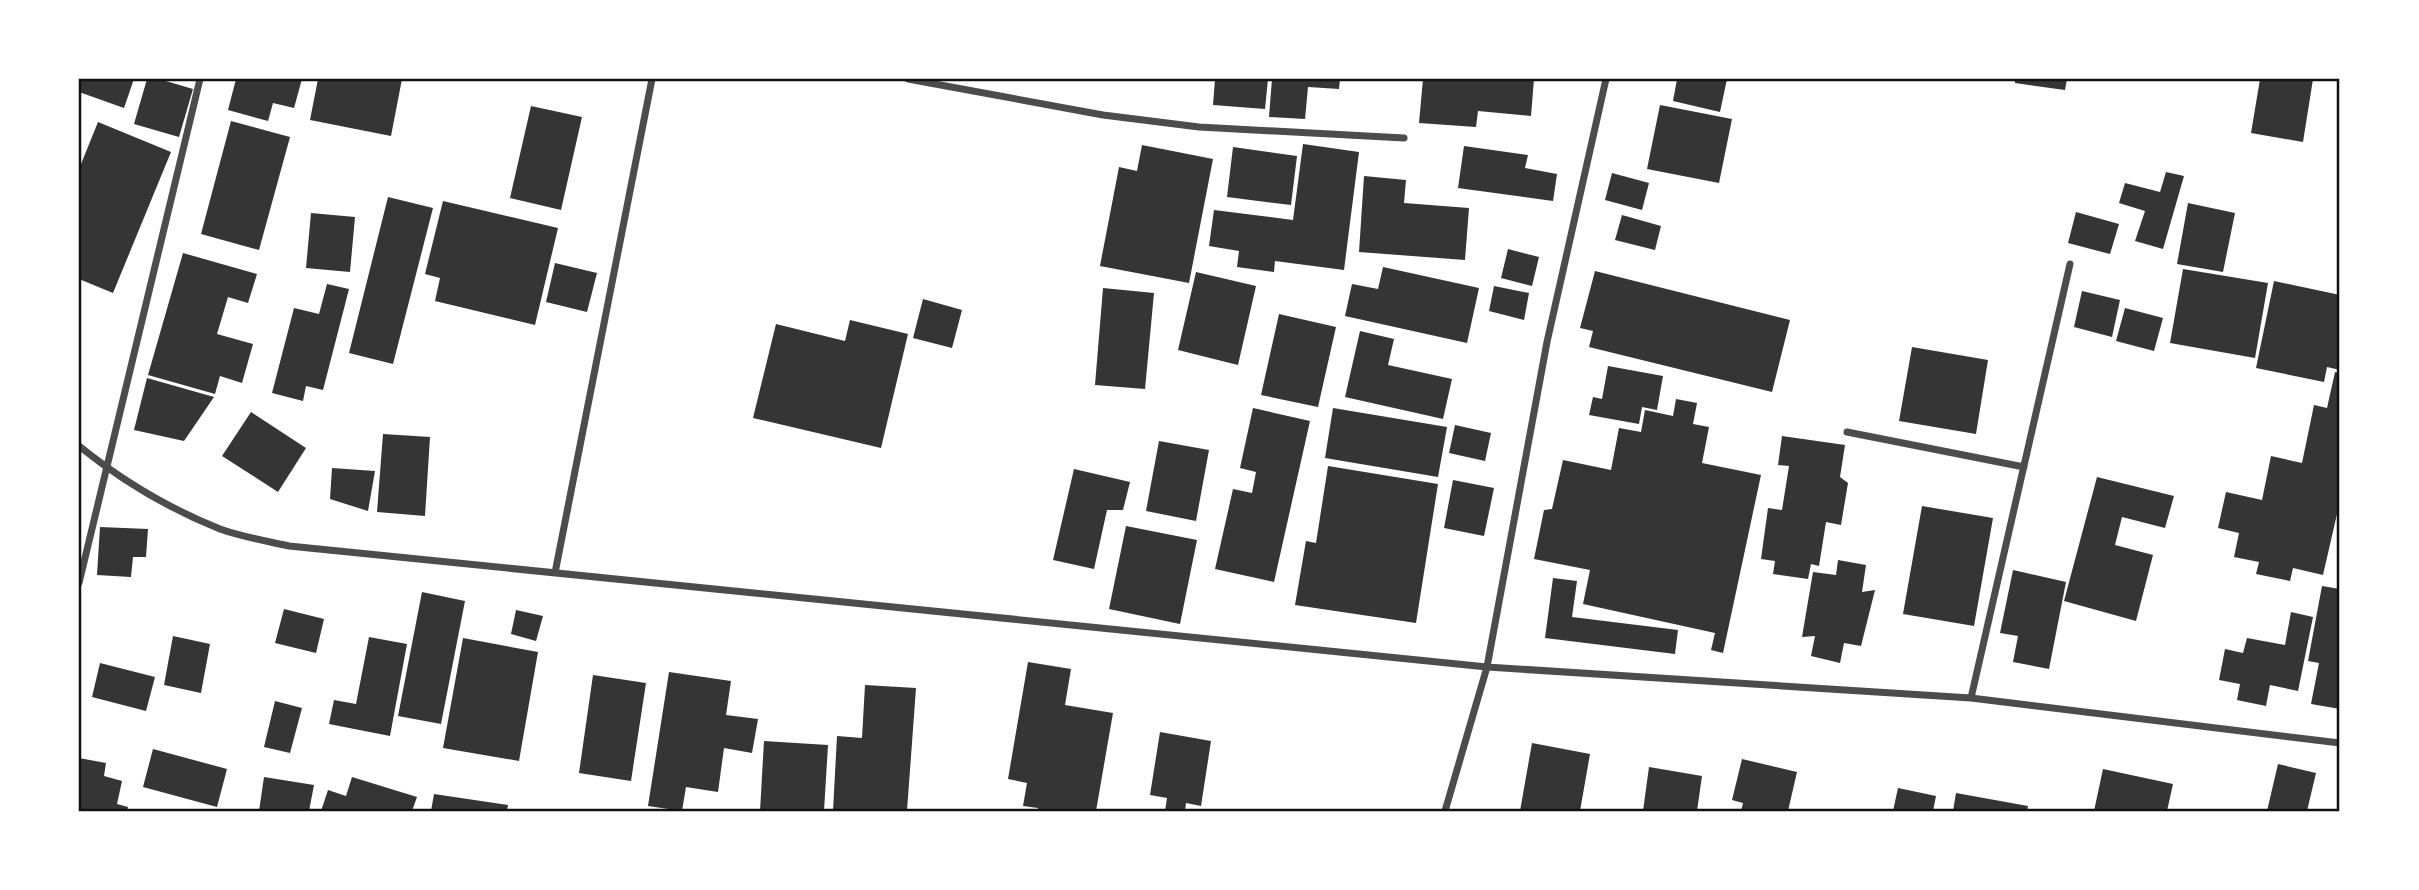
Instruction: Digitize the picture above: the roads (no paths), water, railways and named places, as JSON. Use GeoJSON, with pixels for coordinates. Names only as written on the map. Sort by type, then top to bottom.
{"type":"FeatureCollection","features":[{"type":"Feature","properties":{"kind":"street"},"geometry":{"type":"LineString","coordinates":[[79,583],[200,79]]}},
{"type":"Feature","properties":{"kind":"street"},"geometry":{"type":"LineString","coordinates":[[555,573],[653,79]]}},
{"type":"Feature","properties":{"kind":"street"},"geometry":{"type":"LineString","coordinates":[[908,79],[1103,115],[1199,127],[1404,138]]}},
{"type":"Feature","properties":{"kind":"street"},"geometry":{"type":"LineString","coordinates":[[1445,811],[1487,667],[1547,342],[1606,79]]}},
{"type":"Feature","properties":{"kind":"street"},"geometry":{"type":"LineString","coordinates":[[1971,698],[2070,264]]}},
{"type":"Feature","properties":{"kind":"street"},"geometry":{"type":"LineString","coordinates":[[1847,432],[2024,467]]}},
{"type":"Feature","properties":{"kind":"street"},"geometry":{"type":"LineString","coordinates":[[79,446],[105,467],[179,510],[223,530],[289,546],[1487,667],[1971,698],[2340,743]]}}]}
